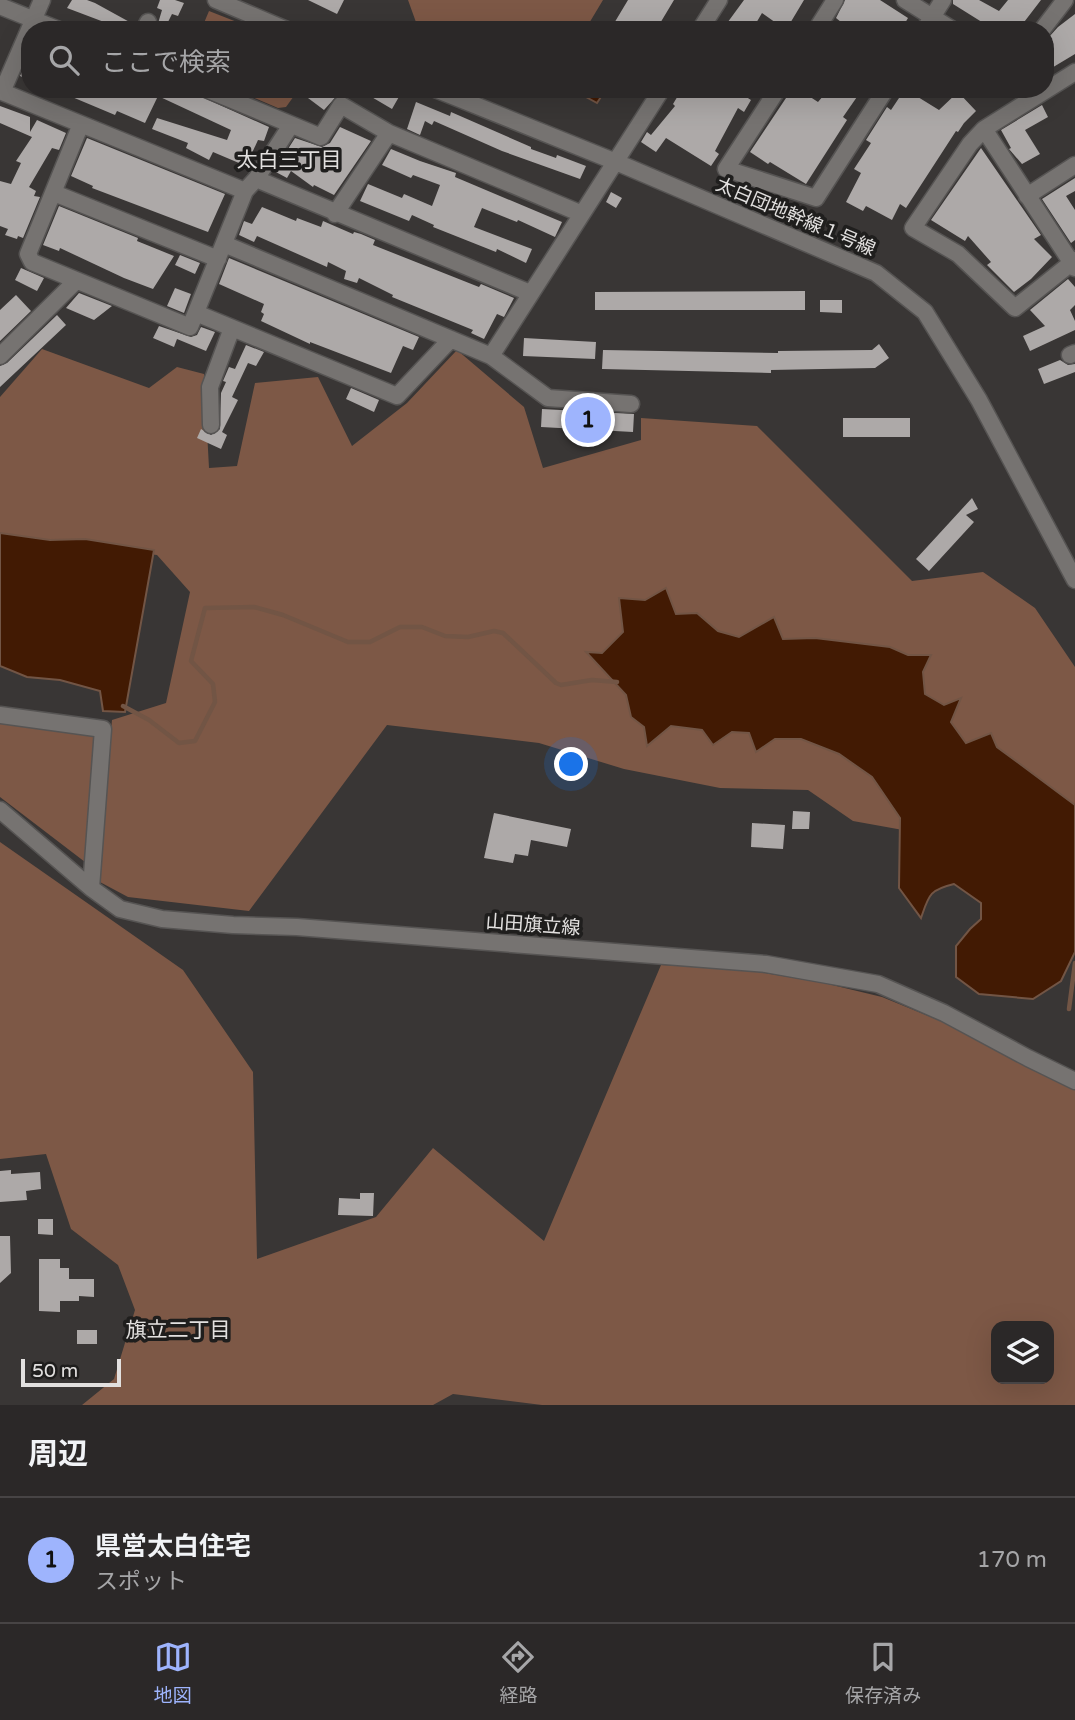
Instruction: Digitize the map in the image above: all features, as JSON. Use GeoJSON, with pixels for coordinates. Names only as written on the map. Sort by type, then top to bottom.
{"type":"FeatureCollection","features":[{"type":"Feature","properties":{"kind":"street"},"geometry":{"type":"LineString","coordinates":[[0,6],[34,20],[43,0]]}},
{"type":"Feature","properties":{"kind":"street"},"geometry":{"type":"LineString","coordinates":[[216,0],[266,21]]}},
{"type":"Feature","properties":{"kind":"street"},"geometry":{"type":"LineString","coordinates":[[706,21],[719,0]]}},
{"type":"Feature","properties":{"kind":"street"},"geometry":{"type":"LineString","coordinates":[[822,21],[835,0]]}},
{"type":"Feature","properties":{"kind":"street"},"geometry":{"type":"LineString","coordinates":[[905,0],[925,21]]}},
{"type":"Feature","properties":{"kind":"street"},"geometry":{"type":"LineString","coordinates":[[930,21],[943,0]]}},
{"type":"Feature","properties":{"kind":"street"},"geometry":{"type":"LineString","coordinates":[[1049,21],[1065,0]]}},
{"type":"Feature","properties":{"kind":"street"},"geometry":{"type":"LineString","coordinates":[[21,48],[1,91],[81,124],[335,214],[530,293]]}},
{"type":"Feature","properties":{"kind":"street"},"geometry":{"type":"LineString","coordinates":[[1054,83],[1075,72]]}},
{"type":"Feature","properties":{"kind":"street"},"geometry":{"type":"LineString","coordinates":[[227,98],[321,137],[341,105],[389,132],[582,214]]}},
{"type":"Feature","properties":{"kind":"street","name":"太白団地幹線１号線"},"geometry":{"type":"LineString","coordinates":[[457,98],[616,162],[876,273],[925,312],[979,400],[1075,580]]}},
{"type":"Feature","properties":{"kind":"street"},"geometry":{"type":"LineString","coordinates":[[491,356],[656,98]]}},
{"type":"Feature","properties":{"kind":"street"},"geometry":{"type":"LineString","coordinates":[[772,98],[726,169],[816,198],[880,98]]}},
{"type":"Feature","properties":{"kind":"street"},"geometry":{"type":"LineString","coordinates":[[984,129],[1073,263],[1015,308],[958,254],[914,228],[970,144],[984,129],[1027,98]]}},
{"type":"Feature","properties":{"kind":"street"},"geometry":{"type":"LineString","coordinates":[[81,124],[27,254],[32,262],[190,327],[251,185],[291,125]]}},
{"type":"Feature","properties":{"kind":"street"},"geometry":{"type":"LineString","coordinates":[[335,214],[389,132]]}},
{"type":"Feature","properties":{"kind":"street"},"geometry":{"type":"LineString","coordinates":[[1027,196],[1075,165]]}},
{"type":"Feature","properties":{"kind":"street"},"geometry":{"type":"LineString","coordinates":[[54,193],[221,252],[451,339],[491,356],[548,398],[631,404]]}},
{"type":"Feature","properties":{"kind":"street"},"geometry":{"type":"LineString","coordinates":[[0,356],[76,281]]}},
{"type":"Feature","properties":{"kind":"street"},"geometry":{"type":"LineString","coordinates":[[196,313],[397,396],[451,339]]}},
{"type":"Feature","properties":{"kind":"street"},"geometry":{"type":"LineString","coordinates":[[211,425],[210,387],[232,328]]}},
{"type":"Feature","properties":{"kind":"street"},"geometry":{"type":"LineString","coordinates":[[0,715],[103,729],[91,888]]}},
{"type":"Feature","properties":{"kind":"street","name":"山田旗立線"},"geometry":{"type":"LineString","coordinates":[[0,810],[91,888],[120,909],[162,919],[766,964],[878,984],[944,1013],[1075,1081]]}},
{"type":"Feature","properties":{"kind":"shaded area"},"geometry":{"type":"Polygon","coordinates":[[[408,0],[603,0],[590,21],[416,21],[408,0]]]}},
{"type":"Feature","properties":{"kind":"shaded area"},"geometry":{"type":"Polygon","coordinates":[[[209,11],[234,21],[205,21],[209,11]]]}},
{"type":"Feature","properties":{"kind":"shaded area"},"geometry":{"type":"Polygon","coordinates":[[[255,98],[292,98],[286,107],[278,108],[255,98]]]}},
{"type":"Feature","properties":{"kind":"shaded area"},"geometry":{"type":"Polygon","coordinates":[[[42,349],[149,388],[177,367],[204,374],[209,468],[237,466],[255,383],[318,377],[352,446],[407,403],[457,350],[524,407],[543,468],[641,440],[641,418],[757,426],[912,581],[983,572],[1035,608],[1075,667],[1075,861],[853,821],[808,790],[720,788],[624,769],[539,743],[387,725],[249,911],[128,897],[98,881],[112,720],[166,703],[190,592],[157,555],[0,538],[0,397],[42,349]]]}},
{"type":"Feature","properties":{"kind":"shaded area"},"geometry":{"type":"Polygon","coordinates":[[[0,533],[50,540],[85,539],[154,550],[125,712],[103,711],[100,691],[60,680],[27,677],[0,666],[0,533]]]}},
{"type":"Feature","properties":{"kind":"shaded area"},"geometry":{"type":"Polygon","coordinates":[[[666,588],[676,614],[697,613],[718,631],[739,637],[774,617],[783,639],[815,638],[890,647],[908,655],[931,655],[923,672],[925,694],[944,705],[961,698],[951,722],[966,743],[991,733],[997,747],[1075,805],[1075,952],[1061,981],[1033,999],[979,994],[956,977],[956,946],[981,919],[981,903],[954,884],[931,895],[921,918],[899,888],[900,818],[872,777],[839,754],[801,739],[775,739],[756,752],[749,733],[732,732],[713,745],[702,730],[671,726],[647,746],[644,727],[631,717],[626,695],[586,652],[602,653],[623,632],[619,598],[645,600],[666,588]]]}},
{"type":"Feature","properties":{"kind":"shaded area"},"geometry":{"type":"Polygon","coordinates":[[[0,718],[101,730],[85,862],[0,797],[0,718]]]}},
{"type":"Feature","properties":{"kind":"shaded area"},"geometry":{"type":"Polygon","coordinates":[[[0,842],[183,970],[253,1072],[257,1259],[376,1217],[433,1148],[544,1241],[661,965],[735,968],[824,983],[882,997],[1075,1076],[1075,1405],[542,1405],[453,1394],[433,1405],[82,1405],[114,1379],[135,1310],[118,1265],[71,1229],[46,1154],[0,1159],[0,842]]]}},
{"type":"Feature","properties":{"kind":"building"},"geometry":{"type":"Polygon","coordinates":[[[72,0],[87,0],[128,21],[101,21],[67,8],[72,0]]]}},
{"type":"Feature","properties":{"kind":"building"},"geometry":{"type":"Polygon","coordinates":[[[160,0],[184,3],[178,16],[172,14],[168,21],[159,21],[162,10],[157,8],[160,0]]]}},
{"type":"Feature","properties":{"kind":"building"},"geometry":{"type":"Polygon","coordinates":[[[308,0],[344,0],[337,14],[308,0]]]}},
{"type":"Feature","properties":{"kind":"building"},"geometry":{"type":"Polygon","coordinates":[[[628,0],[674,0],[661,21],[615,21],[628,0]]]}},
{"type":"Feature","properties":{"kind":"building"},"geometry":{"type":"Polygon","coordinates":[[[744,0],[804,0],[791,21],[773,21],[762,13],[757,21],[729,21],[744,0]]]}},
{"type":"Feature","properties":{"kind":"building"},"geometry":{"type":"Polygon","coordinates":[[[845,0],[880,0],[908,18],[906,21],[840,21],[836,18],[845,0]]]}},
{"type":"Feature","properties":{"kind":"building"},"geometry":{"type":"Polygon","coordinates":[[[953,0],[979,0],[999,11],[1008,0],[1041,0],[1025,21],[980,21],[953,4],[953,0]]]}},
{"type":"Feature","properties":{"kind":"building"},"geometry":{"type":"Polygon","coordinates":[[[1075,14],[1075,54],[1054,67],[1054,31],[1075,14]]]}},
{"type":"Feature","properties":{"kind":"building"},"geometry":{"type":"Polygon","coordinates":[[[74,98],[157,98],[145,123],[117,111],[115,115],[74,98]]]}},
{"type":"Feature","properties":{"kind":"building"},"geometry":{"type":"Polygon","coordinates":[[[162,98],[204,98],[269,127],[264,141],[258,140],[246,166],[213,152],[209,160],[186,148],[188,143],[152,129],[157,118],[227,140],[231,130],[162,98]]]}},
{"type":"Feature","properties":{"kind":"building"},"geometry":{"type":"Polygon","coordinates":[[[308,98],[335,98],[324,110],[308,98]]]}},
{"type":"Feature","properties":{"kind":"building"},"geometry":{"type":"Polygon","coordinates":[[[373,98],[398,98],[392,109],[373,98]]]}},
{"type":"Feature","properties":{"kind":"building"},"geometry":{"type":"Polygon","coordinates":[[[677,98],[751,100],[744,112],[738,108],[715,151],[719,154],[711,166],[666,138],[656,152],[641,142],[647,132],[651,135],[675,106],[673,104],[677,98]]]}},
{"type":"Feature","properties":{"kind":"building"},"geometry":{"type":"Polygon","coordinates":[[[786,98],[812,98],[818,102],[821,98],[856,98],[843,117],[847,120],[806,184],[750,152],[786,98]]]}},
{"type":"Feature","properties":{"kind":"building"},"geometry":{"type":"Polygon","coordinates":[[[899,98],[920,98],[939,110],[952,98],[964,98],[976,111],[958,132],[956,131],[906,208],[900,204],[892,220],[866,206],[863,211],[846,202],[861,173],[854,169],[871,143],[866,140],[887,107],[891,110],[899,98]]]}},
{"type":"Feature","properties":{"kind":"building"},"geometry":{"type":"Polygon","coordinates":[[[416,102],[450,116],[451,112],[531,149],[586,166],[580,179],[502,151],[434,121],[432,125],[425,121],[420,135],[407,129],[416,102]]]}},
{"type":"Feature","properties":{"kind":"building"},"geometry":{"type":"Polygon","coordinates":[[[1042,105],[1048,117],[1025,130],[1040,154],[1022,164],[1009,149],[1011,148],[1001,130],[1042,105]]]}},
{"type":"Feature","properties":{"kind":"building"},"geometry":{"type":"Polygon","coordinates":[[[0,106],[30,117],[30,132],[37,120],[66,133],[59,150],[52,148],[29,187],[36,191],[34,196],[40,197],[23,238],[18,236],[17,239],[5,235],[8,229],[0,226],[0,181],[11,184],[21,163],[16,161],[32,137],[0,123],[0,106]]]}},
{"type":"Feature","properties":{"kind":"building"},"geometry":{"type":"Polygon","coordinates":[[[340,127],[371,141],[334,195],[314,185],[313,187],[291,171],[287,178],[274,171],[295,138],[322,147],[330,143],[340,127]]]}},
{"type":"Feature","properties":{"kind":"building"},"geometry":{"type":"Polygon","coordinates":[[[87,138],[225,194],[208,232],[92,188],[93,186],[71,176],[87,138]]]}},
{"type":"Feature","properties":{"kind":"building"},"geometry":{"type":"Polygon","coordinates":[[[981,148],[1041,235],[1034,239],[1052,257],[1014,292],[987,265],[991,262],[968,236],[965,241],[931,220],[981,148]]]}},
{"type":"Feature","properties":{"kind":"building"},"geometry":{"type":"Polygon","coordinates":[[[391,149],[456,173],[455,177],[562,222],[555,237],[518,220],[517,222],[482,208],[474,227],[532,249],[526,263],[497,249],[496,252],[433,227],[434,225],[412,215],[409,221],[360,201],[368,184],[402,198],[404,194],[432,206],[440,185],[413,175],[411,178],[382,165],[391,149]]]}},
{"type":"Feature","properties":{"kind":"building"},"geometry":{"type":"Polygon","coordinates":[[[1075,178],[1075,191],[1066,196],[1075,210],[1075,240],[1071,243],[1042,199],[1075,178]]]}},
{"type":"Feature","properties":{"kind":"building"},"geometry":{"type":"Polygon","coordinates":[[[611,192],[622,198],[616,208],[606,202],[611,192]]]}},
{"type":"Feature","properties":{"kind":"building"},"geometry":{"type":"Polygon","coordinates":[[[59,206],[138,238],[137,241],[174,256],[153,289],[60,248],[59,251],[43,245],[59,206]]]}},
{"type":"Feature","properties":{"kind":"building"},"geometry":{"type":"Polygon","coordinates":[[[262,207],[296,221],[297,218],[321,227],[323,221],[353,234],[361,234],[375,240],[373,245],[514,298],[504,317],[497,314],[484,339],[471,333],[473,330],[392,297],[393,295],[359,278],[357,283],[344,279],[346,271],[328,262],[327,267],[257,236],[254,242],[239,235],[244,221],[252,224],[262,207]]]}},
{"type":"Feature","properties":{"kind":"building"},"geometry":{"type":"Polygon","coordinates":[[[180,255],[200,263],[195,274],[175,265],[180,255]]]}},
{"type":"Feature","properties":{"kind":"building"},"geometry":{"type":"Polygon","coordinates":[[[229,258],[419,337],[413,350],[403,346],[391,373],[310,344],[261,321],[264,304],[219,284],[229,258]]]}},
{"type":"Feature","properties":{"kind":"building"},"geometry":{"type":"Polygon","coordinates":[[[21,268],[44,278],[37,291],[15,280],[21,268]]]}},
{"type":"Feature","properties":{"kind":"building"},"geometry":{"type":"Polygon","coordinates":[[[1068,279],[1075,287],[1075,305],[1070,310],[1075,321],[1075,330],[1030,351],[1023,336],[1045,326],[1030,310],[1068,279]]]}},
{"type":"Feature","properties":{"kind":"building"},"geometry":{"type":"Polygon","coordinates":[[[175,288],[191,294],[184,313],[167,306],[175,288]]]}},
{"type":"Feature","properties":{"kind":"building"},"geometry":{"type":"Polygon","coordinates":[[[805,291],[805,310],[595,310],[595,292],[805,291]]]}},
{"type":"Feature","properties":{"kind":"building"},"geometry":{"type":"Polygon","coordinates":[[[79,293],[112,306],[94,320],[66,308],[79,293]]]}},
{"type":"Feature","properties":{"kind":"building"},"geometry":{"type":"Polygon","coordinates":[[[16,295],[31,311],[0,341],[0,310],[16,295]]]}},
{"type":"Feature","properties":{"kind":"building"},"geometry":{"type":"Polygon","coordinates":[[[820,300],[842,300],[842,313],[820,312],[820,300]]]}},
{"type":"Feature","properties":{"kind":"building"},"geometry":{"type":"Polygon","coordinates":[[[57,315],[66,325],[0,387],[0,366],[7,363],[57,315]]]}},
{"type":"Feature","properties":{"kind":"building"},"geometry":{"type":"Polygon","coordinates":[[[159,326],[191,337],[197,335],[201,327],[215,332],[206,351],[177,339],[174,347],[153,338],[159,326]]]}},
{"type":"Feature","properties":{"kind":"building"},"geometry":{"type":"Polygon","coordinates":[[[524,338],[596,342],[595,359],[523,356],[524,338]]]}},
{"type":"Feature","properties":{"kind":"building"},"geometry":{"type":"Polygon","coordinates":[[[879,344],[889,358],[875,368],[771,370],[771,373],[602,369],[603,350],[778,353],[872,350],[879,344]]]}},
{"type":"Feature","properties":{"kind":"building"},"geometry":{"type":"Polygon","coordinates":[[[246,345],[264,352],[256,366],[248,363],[232,397],[238,400],[222,432],[227,435],[221,449],[197,438],[201,429],[211,435],[220,429],[221,393],[226,382],[223,381],[229,367],[235,369],[246,345]]]}},
{"type":"Feature","properties":{"kind":"building"},"geometry":{"type":"Polygon","coordinates":[[[1060,360],[1068,365],[1075,364],[1075,372],[1044,384],[1038,369],[1060,360]]]}},
{"type":"Feature","properties":{"kind":"building"},"geometry":{"type":"Polygon","coordinates":[[[351,388],[379,400],[374,412],[346,399],[351,388]]]}},
{"type":"Feature","properties":{"kind":"building"},"geometry":{"type":"Polygon","coordinates":[[[542,409],[634,414],[633,432],[541,427],[542,409]]]}},
{"type":"Feature","properties":{"kind":"building"},"geometry":{"type":"Polygon","coordinates":[[[843,418],[910,418],[910,437],[843,437],[843,418]]]}},
{"type":"Feature","properties":{"kind":"building"},"geometry":{"type":"Polygon","coordinates":[[[972,498],[978,509],[966,515],[974,522],[929,571],[916,559],[972,498]]]}},
{"type":"Feature","properties":{"kind":"building"},"geometry":{"type":"Polygon","coordinates":[[[793,811],[810,812],[809,829],[792,829],[793,811]]]}},
{"type":"Feature","properties":{"kind":"building"},"geometry":{"type":"Polygon","coordinates":[[[494,813],[571,829],[567,847],[531,840],[528,856],[515,854],[513,863],[484,858],[494,813]]]}},
{"type":"Feature","properties":{"kind":"building"},"geometry":{"type":"Polygon","coordinates":[[[752,823],[785,825],[783,849],[751,847],[752,823]]]}},
{"type":"Feature","properties":{"kind":"building"},"geometry":{"type":"Polygon","coordinates":[[[11,1170],[11,1174],[40,1172],[41,1189],[26,1191],[27,1200],[0,1202],[0,1171],[11,1170]]]}},
{"type":"Feature","properties":{"kind":"building"},"geometry":{"type":"Polygon","coordinates":[[[360,1193],[374,1193],[373,1216],[338,1215],[339,1198],[360,1199],[360,1193]]]}},
{"type":"Feature","properties":{"kind":"building"},"geometry":{"type":"Polygon","coordinates":[[[38,1219],[53,1219],[53,1235],[38,1234],[38,1219]]]}},
{"type":"Feature","properties":{"kind":"building"},"geometry":{"type":"Polygon","coordinates":[[[0,1236],[10,1236],[11,1273],[0,1283],[0,1236]]]}},
{"type":"Feature","properties":{"kind":"building"},"geometry":{"type":"Polygon","coordinates":[[[39,1259],[60,1259],[60,1268],[69,1268],[69,1279],[94,1279],[94,1297],[79,1296],[79,1301],[60,1301],[60,1312],[39,1311],[39,1259]]]}},
{"type":"Feature","properties":{"kind":"building"},"geometry":{"type":"Polygon","coordinates":[[[77,1330],[97,1330],[97,1344],[77,1344],[77,1330]]]}},
{"type":"Feature","properties":{"kind":"waterway"},"geometry":{"type":"LineString","coordinates":[[123,706],[149,720],[179,743],[195,741],[215,702],[213,684],[191,661],[205,608],[254,607],[283,615],[348,642],[370,642],[400,627],[422,627],[445,636],[468,637],[494,631],[503,633],[556,683],[561,685],[592,680],[617,682]]}},
{"type":"Feature","properties":{"kind":"waterway"},"geometry":{"type":"LineString","coordinates":[[1069,1009],[1075,963]]}},
{"type":"Feature","properties":{"kind":"place","name":"県営太白住宅"},"geometry":{"type":"Point","coordinates":[588,420]}},
{"type":"Feature","properties":{"kind":"district","name":"太白三丁目"},"geometry":{"type":"Point","coordinates":[289,160]}},
{"type":"Feature","properties":{"kind":"district","name":"旗立二丁目"},"geometry":{"type":"Point","coordinates":[178,1330]}}]}
